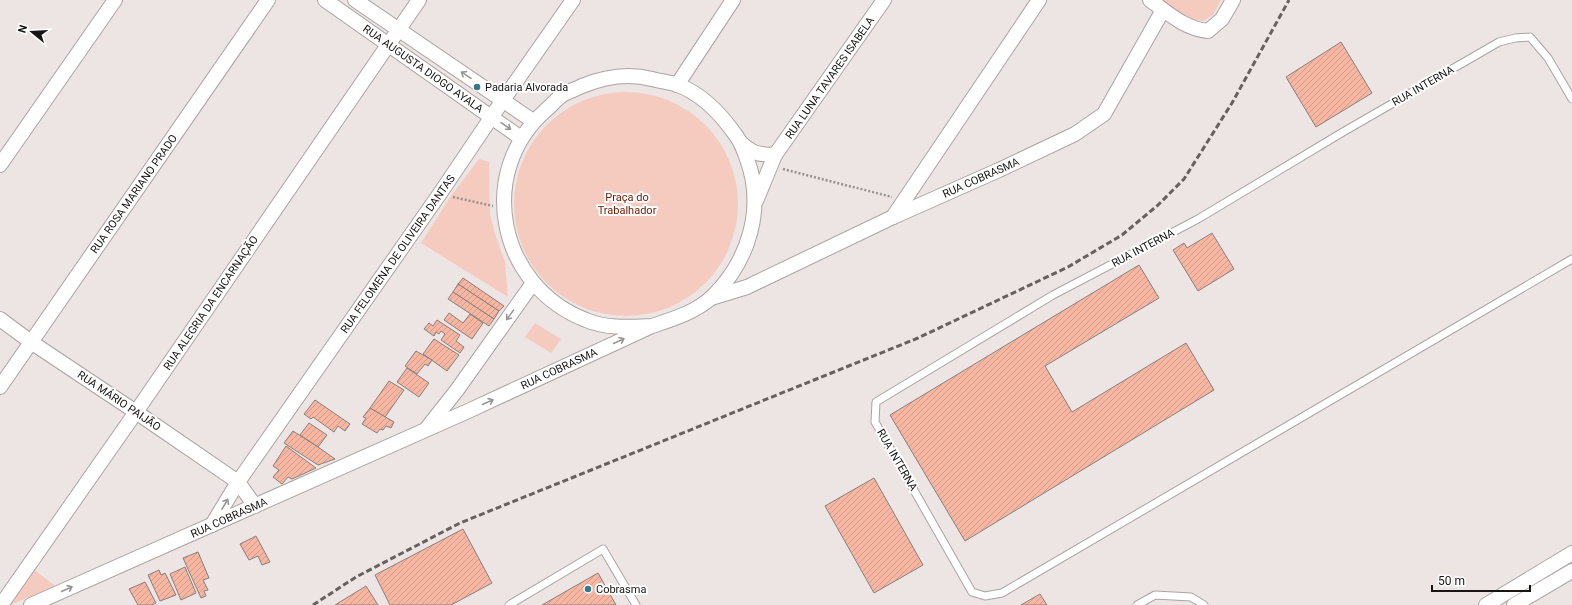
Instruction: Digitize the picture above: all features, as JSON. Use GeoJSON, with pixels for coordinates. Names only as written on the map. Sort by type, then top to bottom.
{"type":"FeatureCollection","features":[{"type":"Feature","properties":{"kind":"street"},"geometry":{"type":"LineString","coordinates":[[0,165],[115,0]]}},
{"type":"Feature","properties":{"kind":"street","name":"RUA ROSA MARIANO PRADO"},"geometry":{"type":"LineString","coordinates":[[0,387],[268,0]]}},
{"type":"Feature","properties":{"kind":"street","name":"RUA AUGUSTA DIOGO AYALA"},"geometry":{"type":"LineString","coordinates":[[325,0],[521,138]]}},
{"type":"Feature","properties":{"kind":"street","name":"RUA AUGUSTA DIOGO AYALA"},"geometry":{"type":"LineString","coordinates":[[355,0],[533,121]]}},
{"type":"Feature","properties":{"kind":"street","name":"RUA ALEGRIA DA ENCARNAÇÃO"},"geometry":{"type":"LineString","coordinates":[[0,605],[136,412],[419,0]]}},
{"type":"Feature","properties":{"kind":"street","name":"RUA FELOMENA DE OLIVEIRA DANTAS"},"geometry":{"type":"LineString","coordinates":[[212,525],[238,482],[573,0]]}},
{"type":"Feature","properties":{"kind":"street"},"geometry":{"type":"LineString","coordinates":[[676,85],[733,0]]}},
{"type":"Feature","properties":{"kind":"street","name":"RUA LUNA TAVARES ISABELA"},"geometry":{"type":"LineString","coordinates":[[755,202],[773,160],[884,0]]}},
{"type":"Feature","properties":{"kind":"street"},"geometry":{"type":"LineString","coordinates":[[893,217],[1039,0]]}},
{"type":"Feature","properties":{"kind":"street"},"geometry":{"type":"LineString","coordinates":[[1150,0],[1187,26],[1197,30],[1208,31],[1222,19],[1233,0]]}},
{"type":"Feature","properties":{"kind":"street","name":"RUA COBRASMA"},"geometry":{"type":"LineString","coordinates":[[711,298],[747,287],[893,217],[999,170],[1075,134],[1104,114],[1163,10]]}},
{"type":"Feature","properties":{"kind":"street"},"geometry":{"type":"LineString","coordinates":[[638,76],[676,85],[702,99],[724,118],[741,143],[752,172],[755,202],[750,238],[734,272],[711,298],[683,316],[652,326],[619,328],[586,321],[557,305],[532,283],[512,248],[506,229],[504,209],[505,184],[511,160],[521,138],[533,121],[563,95],[599,79],[638,76]]}},
{"type":"Feature","properties":{"kind":"street"},"geometry":{"type":"LineString","coordinates":[[741,143],[752,152],[773,160]]}},
{"type":"Feature","properties":{"kind":"street"},"geometry":{"type":"LineString","coordinates":[[734,272],[742,284],[747,287]]}},
{"type":"Feature","properties":{"kind":"street","name":"RUA COBRASMA"},"geometry":{"type":"LineString","coordinates":[[427,429],[457,390],[532,283]]}},
{"type":"Feature","properties":{"kind":"street","name":"RUA MÁRIO PAIJÃO"},"geometry":{"type":"LineString","coordinates":[[0,319],[31,342],[238,482]]}},
{"type":"Feature","properties":{"kind":"street","name":"RUA COBRASMA"},"geometry":{"type":"LineString","coordinates":[[31,605],[466,412],[652,326]]}},
{"type":"Feature","properties":{"kind":"street"},"geometry":{"type":"LineString","coordinates":[[457,390],[457,402],[460,409],[466,412]]}},
{"type":"Feature","properties":{"kind":"street"},"geometry":{"type":"LineString","coordinates":[[238,482],[255,506]]}},
{"type":"Feature","properties":{"kind":"street"},"geometry":{"type":"LineString","coordinates":[[1486,605],[1572,553]]}},
{"type":"Feature","properties":{"kind":"street"},"geometry":{"type":"LineString","coordinates":[[1514,605],[1572,571]]}},
{"type":"Feature","properties":{"kind":"lane","name":"RUA INTERNA"},"geometry":{"type":"LineString","coordinates":[[1572,99],[1548,58],[1530,37],[1515,38],[1499,42],[1343,132],[1198,219],[1053,295],[876,402],[875,422],[972,592],[985,596],[1002,593],[1572,259]]}},
{"type":"Feature","properties":{"kind":"lane"},"geometry":{"type":"LineString","coordinates":[[509,605],[603,549],[636,605]]}},
{"type":"Feature","properties":{"kind":"lane"},"geometry":{"type":"LineString","coordinates":[[1137,605],[1155,596],[1191,597],[1204,605]]}},
{"type":"Feature","properties":{"kind":"lane"},"geometry":{"type":"LineString","coordinates":[[1191,597],[1194,605]]}},
{"type":"Feature","properties":{"kind":"path"},"geometry":{"type":"LineString","coordinates":[[773,160],[904,200]]}},
{"type":"Feature","properties":{"kind":"path"},"geometry":{"type":"LineString","coordinates":[[441,192],[451,196],[504,209]]}},
{"type":"Feature","properties":{"kind":"green space"},"geometry":{"type":"Polygon","coordinates":[[[1162,0],[1221,0],[1213,15],[1203,21],[1190,19],[1162,0]]]}},
{"type":"Feature","properties":{"kind":"green space","name":"Praça do Trabalhador"},"geometry":{"type":"Polygon","coordinates":[[[626,92],[648,94],[679,105],[705,125],[725,151],[736,182],[738,204],[736,226],[725,257],[705,283],[679,303],[648,314],[626,316],[604,314],[573,303],[547,283],[527,257],[516,226],[514,204],[516,182],[527,151],[547,125],[573,105],[604,94],[626,92]]]}},
{"type":"Feature","properties":{"kind":"green space"},"geometry":{"type":"Polygon","coordinates":[[[479,159],[489,162],[490,214],[505,262],[508,297],[421,243],[451,196],[479,159]]]}},
{"type":"Feature","properties":{"kind":"green space"},"geometry":{"type":"Polygon","coordinates":[[[535,323],[561,339],[551,353],[525,337],[535,323]]]}},
{"type":"Feature","properties":{"kind":"green space"},"geometry":{"type":"Polygon","coordinates":[[[31,567],[55,586],[10,605],[5,605],[31,567]]]}},
{"type":"Feature","properties":{"kind":"building"},"geometry":{"type":"Polygon","coordinates":[[[1341,42],[1372,93],[1316,127],[1286,77],[1341,42]]]}},
{"type":"Feature","properties":{"kind":"building"},"geometry":{"type":"Polygon","coordinates":[[[1212,233],[1234,269],[1198,291],[1173,250],[1184,243],[1187,248],[1212,233]]]}},
{"type":"Feature","properties":{"kind":"building"},"geometry":{"type":"Polygon","coordinates":[[[1139,265],[1159,298],[1045,366],[1072,412],[1186,343],[1214,390],[965,541],[890,415],[1139,265]]]}},
{"type":"Feature","properties":{"kind":"building"},"geometry":{"type":"Polygon","coordinates":[[[463,278],[504,306],[499,311],[458,284],[463,278]]]}},
{"type":"Feature","properties":{"kind":"building"},"geometry":{"type":"Polygon","coordinates":[[[458,284],[499,311],[494,319],[453,292],[458,284]]]}},
{"type":"Feature","properties":{"kind":"building"},"geometry":{"type":"Polygon","coordinates":[[[453,292],[494,319],[489,326],[448,299],[453,292]]]}},
{"type":"Feature","properties":{"kind":"building"},"geometry":{"type":"Polygon","coordinates":[[[449,313],[463,323],[470,314],[483,323],[472,339],[444,320],[449,313]]]}},
{"type":"Feature","properties":{"kind":"building"},"geometry":{"type":"Polygon","coordinates":[[[437,320],[460,335],[456,341],[464,347],[460,353],[441,340],[445,334],[441,331],[439,334],[436,332],[434,336],[424,329],[429,323],[433,326],[437,320]]]}},
{"type":"Feature","properties":{"kind":"building"},"geometry":{"type":"Polygon","coordinates":[[[434,339],[459,355],[447,371],[423,354],[434,339]]]}},
{"type":"Feature","properties":{"kind":"building"},"geometry":{"type":"Polygon","coordinates":[[[416,351],[432,360],[428,366],[425,364],[417,374],[405,366],[416,351]]]}},
{"type":"Feature","properties":{"kind":"building"},"geometry":{"type":"Polygon","coordinates":[[[407,368],[429,383],[419,397],[397,382],[407,368]]]}},
{"type":"Feature","properties":{"kind":"building"},"geometry":{"type":"Polygon","coordinates":[[[389,381],[404,390],[385,417],[370,408],[389,381]]]}},
{"type":"Feature","properties":{"kind":"building"},"geometry":{"type":"Polygon","coordinates":[[[315,400],[350,424],[345,431],[338,426],[334,432],[313,417],[311,419],[304,414],[315,400]]]}},
{"type":"Feature","properties":{"kind":"building"},"geometry":{"type":"Polygon","coordinates":[[[370,408],[394,422],[391,428],[386,426],[383,430],[380,429],[377,433],[362,424],[366,418],[363,417],[370,408]]]}},
{"type":"Feature","properties":{"kind":"building"},"geometry":{"type":"Polygon","coordinates":[[[309,423],[327,435],[318,447],[300,435],[309,423]]]}},
{"type":"Feature","properties":{"kind":"building"},"geometry":{"type":"Polygon","coordinates":[[[293,431],[335,459],[318,465],[284,443],[293,431]]]}},
{"type":"Feature","properties":{"kind":"building"},"geometry":{"type":"Polygon","coordinates":[[[286,446],[316,468],[292,479],[288,477],[282,484],[273,477],[279,470],[273,466],[286,446]]]}},
{"type":"Feature","properties":{"kind":"building"},"geometry":{"type":"Polygon","coordinates":[[[874,478],[923,565],[874,593],[825,506],[874,478]]]}},
{"type":"Feature","properties":{"kind":"building"},"geometry":{"type":"Polygon","coordinates":[[[463,529],[492,583],[451,605],[390,605],[375,575],[463,529]]]}},
{"type":"Feature","properties":{"kind":"building"},"geometry":{"type":"Polygon","coordinates":[[[256,536],[270,562],[262,565],[258,556],[249,560],[240,544],[256,536]]]}},
{"type":"Feature","properties":{"kind":"building"},"geometry":{"type":"Polygon","coordinates":[[[198,552],[209,578],[203,580],[208,590],[204,591],[206,596],[201,598],[183,558],[198,552]]]}},
{"type":"Feature","properties":{"kind":"building"},"geometry":{"type":"Polygon","coordinates":[[[185,567],[196,593],[181,600],[170,574],[185,567]]]}},
{"type":"Feature","properties":{"kind":"building"},"geometry":{"type":"Polygon","coordinates":[[[159,570],[161,575],[165,573],[176,595],[160,601],[148,575],[159,570]]]}},
{"type":"Feature","properties":{"kind":"building","name":"Cobrasma"},"geometry":{"type":"Polygon","coordinates":[[[598,573],[616,605],[542,605],[598,573]]]}},
{"type":"Feature","properties":{"kind":"building"},"geometry":{"type":"Polygon","coordinates":[[[145,582],[156,603],[152,605],[138,605],[129,589],[145,582]]]}},
{"type":"Feature","properties":{"kind":"building"},"geometry":{"type":"Polygon","coordinates":[[[366,586],[378,605],[335,605],[366,586]]]}},
{"type":"Feature","properties":{"kind":"building"},"geometry":{"type":"Polygon","coordinates":[[[1040,594],[1047,605],[1021,605],[1040,594]]]}},
{"type":"Feature","properties":{"kind":"railway"},"geometry":{"type":"LineString","coordinates":[[313,605],[356,577],[460,523],[918,338],[1068,267],[1122,235],[1158,205],[1184,179],[1232,103],[1289,0]]}},
{"type":"Feature","properties":{"kind":"place","name":"Padaria Alvorada"},"geometry":{"type":"Point","coordinates":[477,87]}},
{"type":"Feature","properties":{"kind":"place","name":"Cobrasma"},"geometry":{"type":"Point","coordinates":[588,589]}}]}
